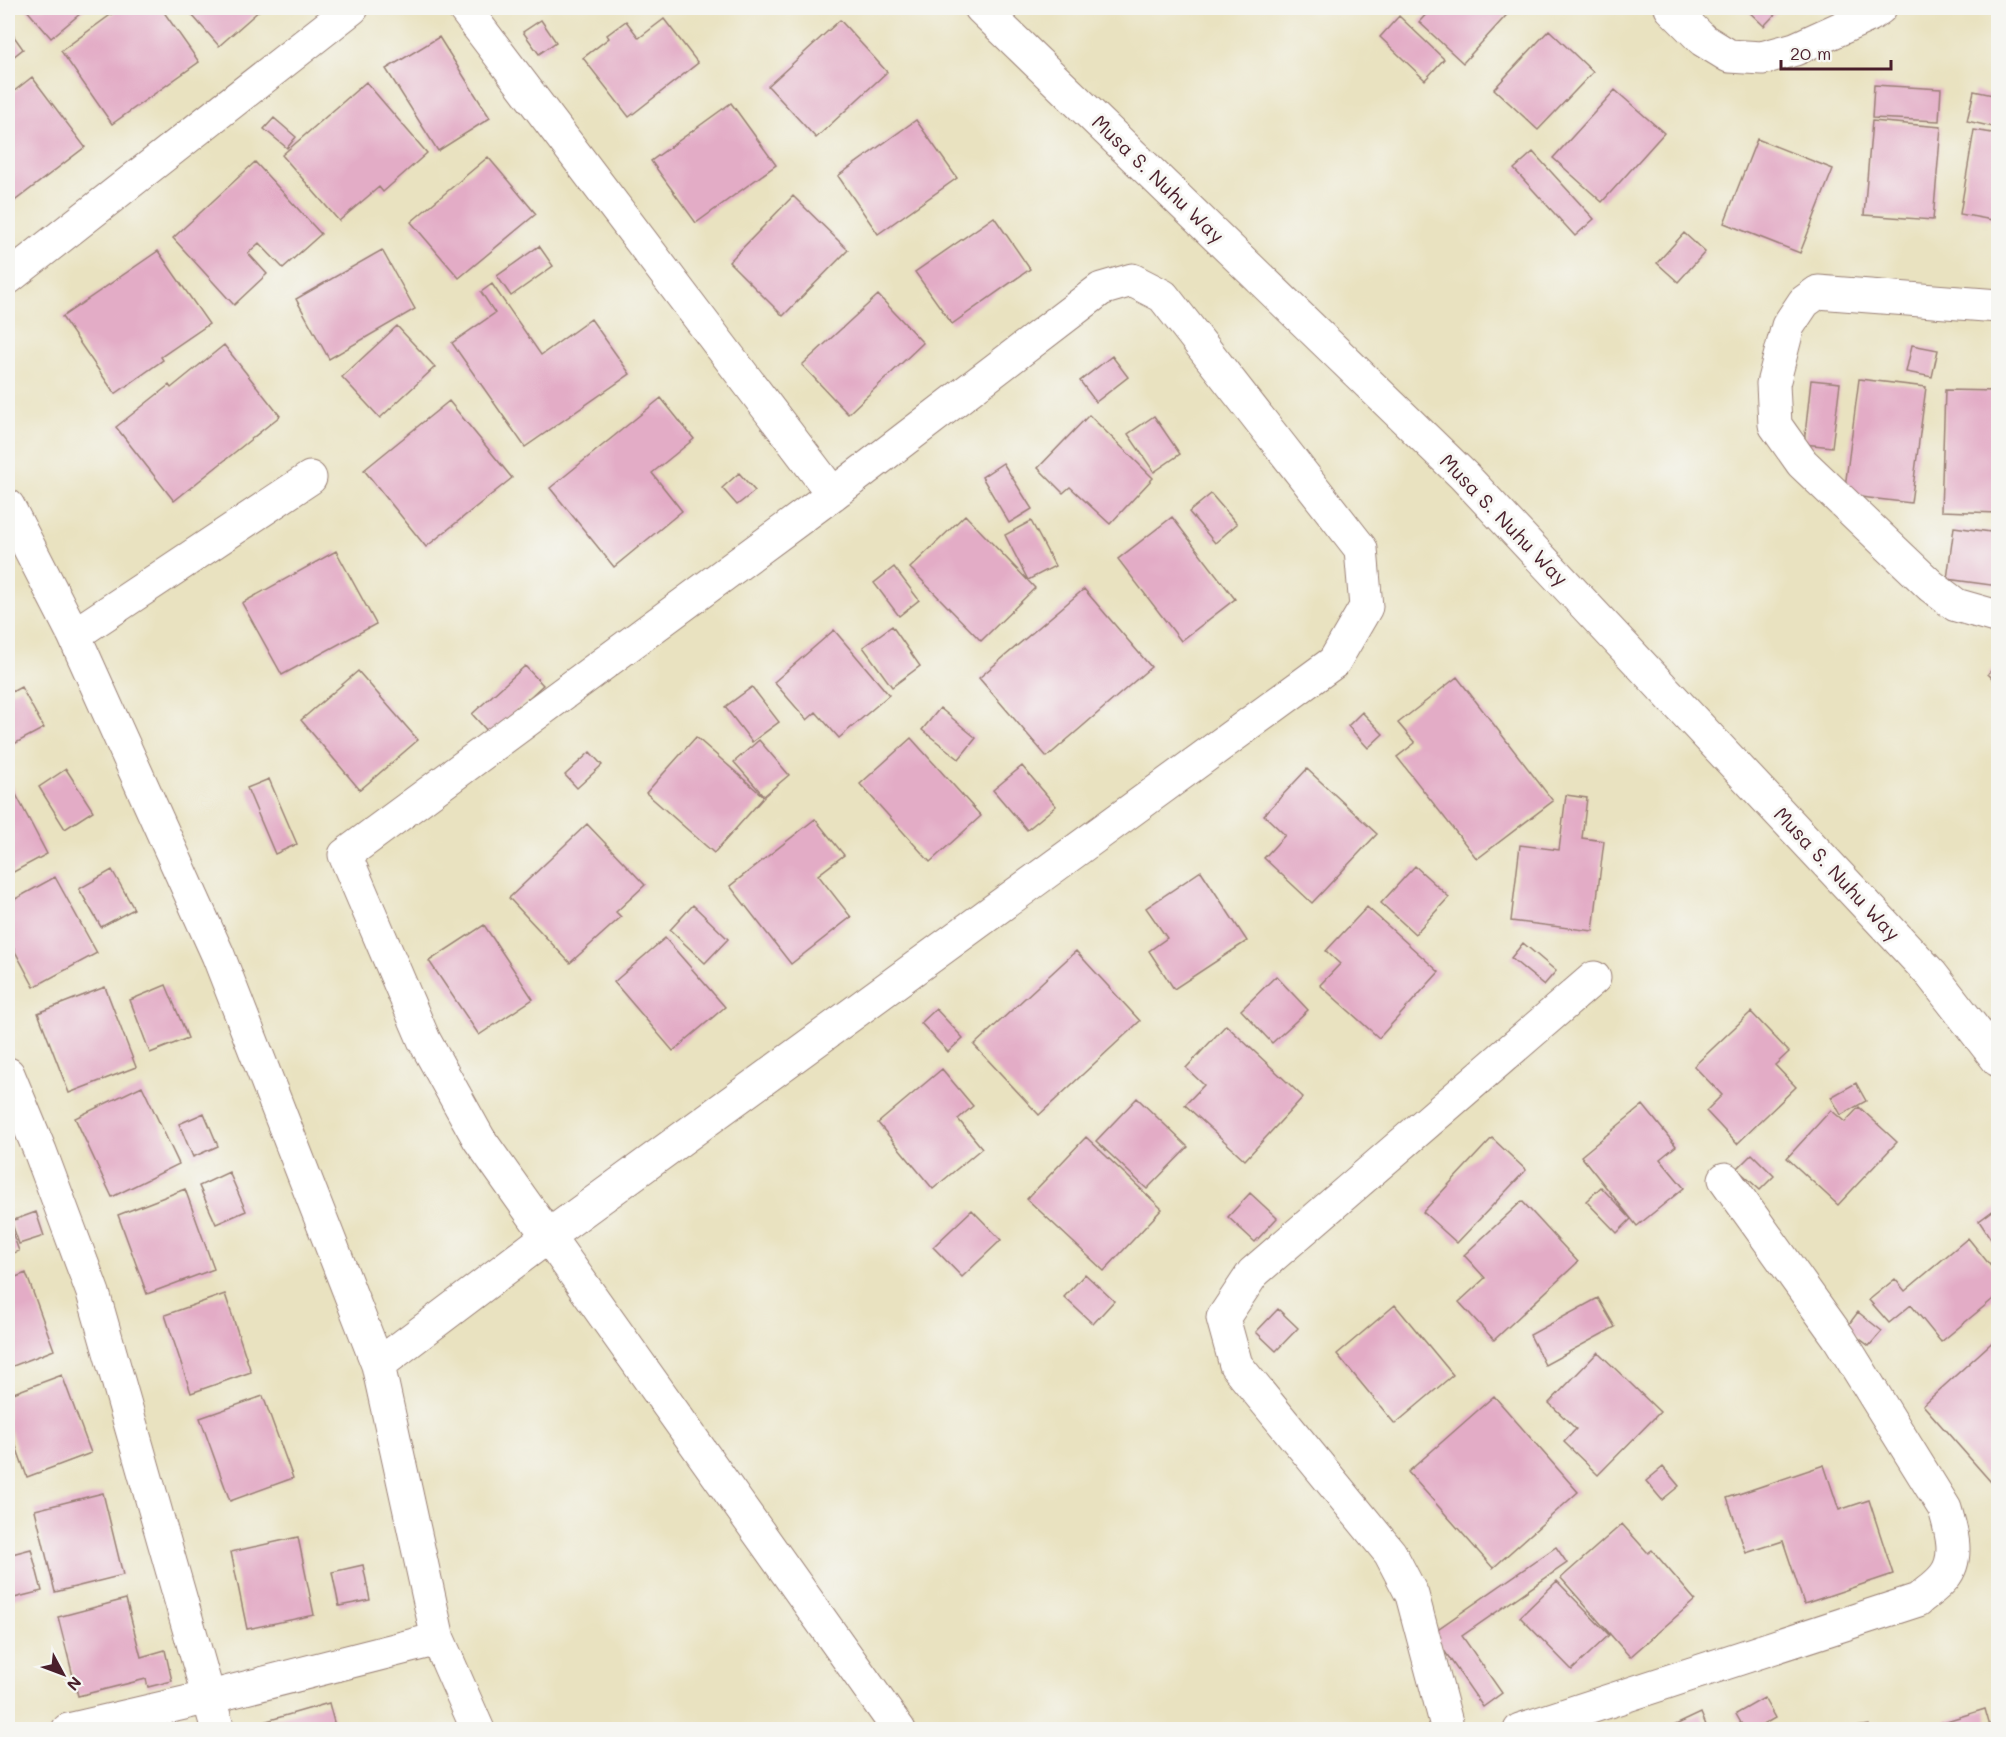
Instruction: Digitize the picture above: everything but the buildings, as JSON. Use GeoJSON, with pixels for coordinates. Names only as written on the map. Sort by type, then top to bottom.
{"type":"FeatureCollection","features":[{"type":"Feature","properties":{"kind":"street"},"geometry":{"type":"LineString","coordinates":[[8,278],[352,8]]}},
{"type":"Feature","properties":{"kind":"street"},"geometry":{"type":"LineString","coordinates":[[464,8],[833,494]]}},
{"type":"Feature","properties":{"kind":"street","name":"Musa S. Nuhu Way"},"geometry":{"type":"LineString","coordinates":[[981,8],[1464,476],[1931,974],[1998,1060]]}},
{"type":"Feature","properties":{"kind":"street"},"geometry":{"type":"LineString","coordinates":[[1671,8],[1703,39],[1729,56],[1762,58],[1795,50],[1870,15],[1880,8]]}},
{"type":"Feature","properties":{"kind":"street"},"geometry":{"type":"LineString","coordinates":[[378,1365],[547,1237],[1334,662],[1366,607],[1360,549],[1164,296],[1132,280],[1101,290],[833,494],[345,855],[424,1040],[479,1139],[547,1237],[898,1730]]}},
{"type":"Feature","properties":{"kind":"street"},"geometry":{"type":"LineString","coordinates":[[1998,306],[1818,292],[1804,302],[1788,326],[1773,384],[1775,425],[1802,463],[1930,586],[1956,605],[1998,617]]}},
{"type":"Feature","properties":{"kind":"street"},"geometry":{"type":"LineString","coordinates":[[74,635],[310,478]]}},
{"type":"Feature","properties":{"kind":"street"},"geometry":{"type":"LineString","coordinates":[[8,506],[74,635],[218,955],[378,1365],[438,1639],[478,1730]]}},
{"type":"Feature","properties":{"kind":"street"},"geometry":{"type":"LineString","coordinates":[[1448,1730],[1412,1595],[1390,1553],[1236,1365],[1223,1318],[1252,1273],[1594,978]]}},
{"type":"Feature","properties":{"kind":"street"},"geometry":{"type":"LineString","coordinates":[[8,1074],[40,1151],[93,1293],[218,1730]]}},
{"type":"Feature","properties":{"kind":"street"},"geometry":{"type":"LineString","coordinates":[[1520,1730],[1918,1600],[1945,1576],[1953,1556],[1952,1532],[1945,1509],[1839,1338],[1725,1179]]}},
{"type":"Feature","properties":{"kind":"street"},"geometry":{"type":"LineString","coordinates":[[68,1730],[210,1697],[438,1639]]}}]}
